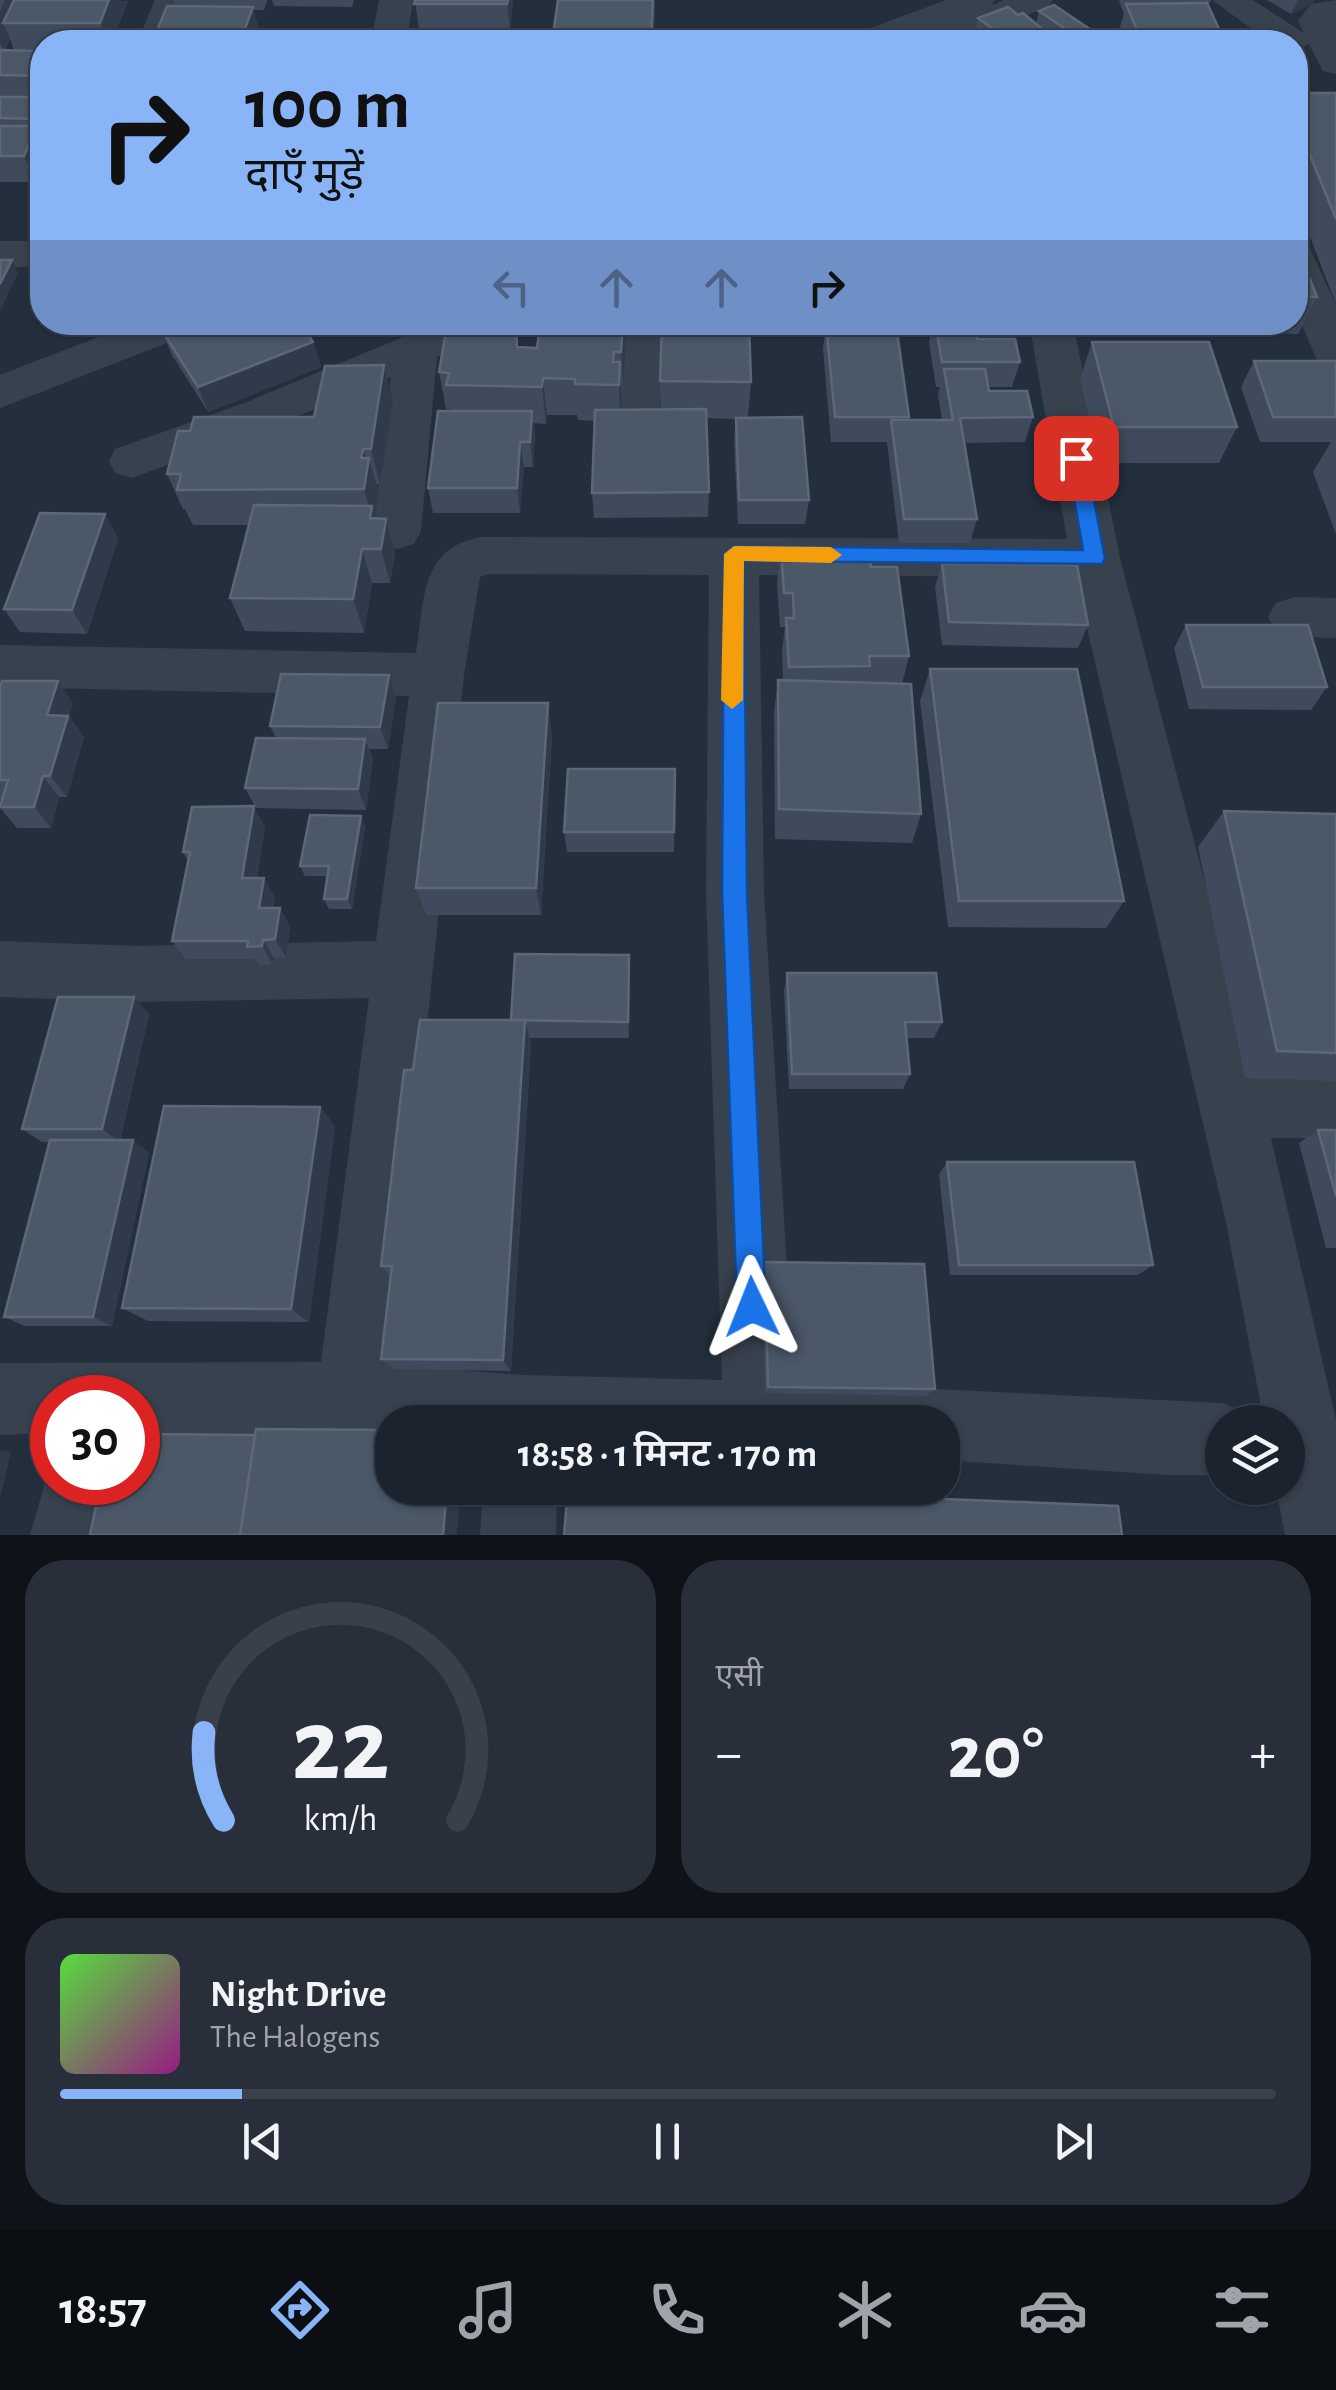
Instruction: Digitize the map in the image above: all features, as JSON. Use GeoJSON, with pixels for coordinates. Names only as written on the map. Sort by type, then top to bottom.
{"type":"FeatureCollection","features":[{"type":"Feature","properties":{"kind":"street"},"geometry":{"type":"LineString","coordinates":[[161,30],[172,0]]}},
{"type":"Feature","properties":{"kind":"street"},"geometry":{"type":"LineString","coordinates":[[391,30],[396,0]]}},
{"type":"Feature","properties":{"kind":"street"},"geometry":{"type":"LineString","coordinates":[[886,0],[918,30]]}},
{"type":"Feature","properties":{"kind":"street"},"geometry":{"type":"LineString","coordinates":[[937,30],[978,0]]}},
{"type":"Feature","properties":{"kind":"street"},"geometry":{"type":"LineString","coordinates":[[949,30],[1036,0]]}},
{"type":"Feature","properties":{"kind":"street"},"geometry":{"type":"LineString","coordinates":[[1233,2],[1287,30]]}},
{"type":"Feature","properties":{"kind":"street"},"geometry":{"type":"LineString","coordinates":[[1308,44],[1336,63]]}},
{"type":"Feature","properties":{"kind":"street"},"geometry":{"type":"LineString","coordinates":[[1308,52],[1336,84]]}},
{"type":"Feature","properties":{"kind":"street"},"geometry":{"type":"LineString","coordinates":[[0,254],[30,254]]}},
{"type":"Feature","properties":{"kind":"street"},"geometry":{"type":"LineString","coordinates":[[1308,289],[1336,356]]}},
{"type":"Feature","properties":{"kind":"street"},"geometry":{"type":"LineString","coordinates":[[0,365],[98,335]]}},
{"type":"Feature","properties":{"kind":"street"},"geometry":{"type":"LineString","coordinates":[[0,392],[106,335]]}},
{"type":"Feature","properties":{"kind":"street"},"geometry":{"type":"LineString","coordinates":[[636,424],[643,335]]}},
{"type":"Feature","properties":{"kind":"street"},"geometry":{"type":"LineString","coordinates":[[1053,335],[1095,558],[1232,1106],[1289,1405]]}},
{"type":"Feature","properties":{"kind":"street"},"geometry":{"type":"LineString","coordinates":[[132,461],[263,413],[424,337]]}},
{"type":"Feature","properties":{"kind":"street"},"geometry":{"type":"LineString","coordinates":[[397,531],[424,337]]}},
{"type":"Feature","properties":{"kind":"street"},"geometry":{"type":"LineString","coordinates":[[734,554],[734,892],[760,1405]]}},
{"type":"Feature","properties":{"kind":"street"},"geometry":{"type":"LineString","coordinates":[[352,1398],[438,675],[460,563],[471,556],[1095,558]]}},
{"type":"Feature","properties":{"kind":"street"},"geometry":{"type":"LineString","coordinates":[[0,666],[438,675]]}},
{"type":"Feature","properties":{"kind":"street"},"geometry":{"type":"LineString","coordinates":[[0,969],[138,974],[406,969]]}},
{"type":"Feature","properties":{"kind":"street"},"geometry":{"type":"LineString","coordinates":[[1232,1106],[1336,1106]]}},
{"type":"Feature","properties":{"kind":"street"},"geometry":{"type":"LineString","coordinates":[[160,1396],[352,1398],[415,1405]]}},
{"type":"Feature","properties":{"kind":"street"},"geometry":{"type":"LineString","coordinates":[[0,1399],[30,1398]]}},
{"type":"Feature","properties":{"kind":"street"},"geometry":{"type":"LineString","coordinates":[[960,1425],[1205,1438]]}},
{"type":"Feature","properties":{"kind":"street"},"geometry":{"type":"LineString","coordinates":[[1305,1471],[1323,1535]]}},
{"type":"Feature","properties":{"kind":"street"},"geometry":{"type":"LineString","coordinates":[[68,1535],[75,1505]]}},
{"type":"Feature","properties":{"kind":"street"},"geometry":{"type":"LineString","coordinates":[[518,1535],[519,1505]]}},
{"type":"Feature","properties":{"kind":"building"},"geometry":{"type":"Polygon","coordinates":[[[14,0],[109,0],[100,23],[3,23],[14,0]]]}},
{"type":"Feature","properties":{"kind":"building"},"geometry":{"type":"Polygon","coordinates":[[[415,0],[508,0],[507,4],[414,4],[415,0]]]}},
{"type":"Feature","properties":{"kind":"building"},"geometry":{"type":"Polygon","coordinates":[[[558,0],[653,0],[652,30],[554,30],[558,0]]]}},
{"type":"Feature","properties":{"kind":"building"},"geometry":{"type":"Polygon","coordinates":[[[1207,3],[1219,29],[1137,30],[1126,4],[1207,3]]]}},
{"type":"Feature","properties":{"kind":"building"},"geometry":{"type":"Polygon","coordinates":[[[1054,5],[1091,30],[1067,30],[1039,11],[1054,5]]]}},
{"type":"Feature","properties":{"kind":"building"},"geometry":{"type":"Polygon","coordinates":[[[167,6],[253,7],[244,30],[157,30],[167,6]]]}},
{"type":"Feature","properties":{"kind":"building"},"geometry":{"type":"Polygon","coordinates":[[[1008,7],[1018,15],[1023,13],[1044,30],[994,30],[978,18],[1008,7]]]}},
{"type":"Feature","properties":{"kind":"building"},"geometry":{"type":"Polygon","coordinates":[[[0,50],[30,51],[30,76],[0,75],[0,50]]]}},
{"type":"Feature","properties":{"kind":"building"},"geometry":{"type":"Polygon","coordinates":[[[1308,93],[1336,93],[1336,219],[1308,150],[1308,93]]]}},
{"type":"Feature","properties":{"kind":"building"},"geometry":{"type":"Polygon","coordinates":[[[0,97],[30,97],[30,119],[0,118],[0,97]]]}},
{"type":"Feature","properties":{"kind":"building"},"geometry":{"type":"Polygon","coordinates":[[[0,126],[30,126],[30,142],[24,156],[0,156],[0,126]]]}},
{"type":"Feature","properties":{"kind":"building"},"geometry":{"type":"Polygon","coordinates":[[[0,260],[12,260],[0,284],[0,260]]]}},
{"type":"Feature","properties":{"kind":"building"},"geometry":{"type":"Polygon","coordinates":[[[1308,274],[1317,297],[1308,297],[1308,274]]]}},
{"type":"Feature","properties":{"kind":"building"},"geometry":{"type":"Polygon","coordinates":[[[165,335],[308,335],[313,342],[198,387],[165,335]]]}},
{"type":"Feature","properties":{"kind":"building"},"geometry":{"type":"Polygon","coordinates":[[[445,335],[516,335],[517,347],[537,348],[539,335],[622,335],[621,352],[614,352],[613,362],[620,362],[619,385],[575,384],[575,379],[543,378],[542,387],[446,385],[449,373],[439,372],[445,335]]]}},
{"type":"Feature","properties":{"kind":"building"},"geometry":{"type":"Polygon","coordinates":[[[662,335],[749,335],[751,382],[660,381],[662,335]]]}},
{"type":"Feature","properties":{"kind":"building"},"geometry":{"type":"Polygon","coordinates":[[[827,335],[898,335],[909,417],[835,417],[827,335]]]}},
{"type":"Feature","properties":{"kind":"building"},"geometry":{"type":"Polygon","coordinates":[[[937,335],[1015,339],[1020,362],[942,362],[937,335]]]}},
{"type":"Feature","properties":{"kind":"building"},"geometry":{"type":"Polygon","coordinates":[[[1092,342],[1209,342],[1237,427],[1114,427],[1092,342]]]}},
{"type":"Feature","properties":{"kind":"building"},"geometry":{"type":"Polygon","coordinates":[[[1254,361],[1336,361],[1336,417],[1273,417],[1254,361]]]}},
{"type":"Feature","properties":{"kind":"building"},"geometry":{"type":"Polygon","coordinates":[[[384,365],[371,449],[363,449],[361,458],[369,458],[364,489],[177,490],[181,474],[167,474],[178,431],[190,431],[194,417],[314,417],[325,366],[384,365]]]}},
{"type":"Feature","properties":{"kind":"building"},"geometry":{"type":"Polygon","coordinates":[[[944,369],[985,369],[989,391],[1027,391],[1033,417],[960,418],[977,519],[904,519],[891,420],[953,420],[944,369]]]}},
{"type":"Feature","properties":{"kind":"building"},"geometry":{"type":"Polygon","coordinates":[[[706,409],[709,492],[592,493],[595,410],[706,409]]]}},
{"type":"Feature","properties":{"kind":"building"},"geometry":{"type":"Polygon","coordinates":[[[438,411],[532,411],[530,442],[520,442],[517,488],[428,488],[438,411]]]}},
{"type":"Feature","properties":{"kind":"building"},"geometry":{"type":"Polygon","coordinates":[[[802,417],[809,500],[739,500],[736,418],[802,417]]]}},
{"type":"Feature","properties":{"kind":"building"},"geometry":{"type":"Polygon","coordinates":[[[254,505],[372,506],[370,518],[386,519],[381,549],[362,549],[353,599],[230,598],[254,505]]]}},
{"type":"Feature","properties":{"kind":"building"},"geometry":{"type":"Polygon","coordinates":[[[40,513],[105,514],[72,610],[4,609],[40,513]]]}},
{"type":"Feature","properties":{"kind":"building"},"geometry":{"type":"Polygon","coordinates":[[[781,548],[869,548],[871,567],[897,567],[909,656],[869,656],[870,666],[789,667],[786,618],[794,618],[793,593],[784,593],[781,548]]]}},
{"type":"Feature","properties":{"kind":"building"},"geometry":{"type":"Polygon","coordinates":[[[942,563],[1077,565],[1088,625],[949,622],[942,563]]]}},
{"type":"Feature","properties":{"kind":"building"},"geometry":{"type":"Polygon","coordinates":[[[1186,625],[1308,625],[1327,687],[1203,687],[1186,625]]]}},
{"type":"Feature","properties":{"kind":"building"},"geometry":{"type":"Polygon","coordinates":[[[930,669],[1077,669],[1124,901],[959,901],[930,669]]]}},
{"type":"Feature","properties":{"kind":"building"},"geometry":{"type":"Polygon","coordinates":[[[281,674],[389,675],[380,727],[270,726],[281,674]]]}},
{"type":"Feature","properties":{"kind":"building"},"geometry":{"type":"Polygon","coordinates":[[[778,680],[911,684],[921,814],[779,809],[778,680]]]}},
{"type":"Feature","properties":{"kind":"building"},"geometry":{"type":"Polygon","coordinates":[[[2,681],[58,681],[47,715],[68,716],[50,776],[43,776],[34,807],[0,807],[8,780],[0,780],[2,681]]]}},
{"type":"Feature","properties":{"kind":"building"},"geometry":{"type":"Polygon","coordinates":[[[438,703],[548,703],[536,888],[416,888],[438,703]]]}},
{"type":"Feature","properties":{"kind":"building"},"geometry":{"type":"Polygon","coordinates":[[[256,738],[365,739],[358,789],[245,788],[256,738]]]}},
{"type":"Feature","properties":{"kind":"building"},"geometry":{"type":"Polygon","coordinates":[[[568,769],[675,769],[674,832],[564,832],[568,769]]]}},
{"type":"Feature","properties":{"kind":"building"},"geometry":{"type":"Polygon","coordinates":[[[254,806],[242,878],[264,878],[259,908],[280,908],[275,939],[263,940],[262,946],[247,947],[248,941],[172,941],[190,852],[183,852],[192,807],[254,806]]]}},
{"type":"Feature","properties":{"kind":"building"},"geometry":{"type":"Polygon","coordinates":[[[1224,811],[1336,814],[1336,1053],[1277,1051],[1224,811]]]}},
{"type":"Feature","properties":{"kind":"building"},"geometry":{"type":"Polygon","coordinates":[[[310,815],[361,816],[347,899],[324,899],[329,866],[300,866],[310,815]]]}},
{"type":"Feature","properties":{"kind":"building"},"geometry":{"type":"Polygon","coordinates":[[[515,954],[629,955],[628,1022],[511,1020],[515,954]]]}},
{"type":"Feature","properties":{"kind":"building"},"geometry":{"type":"Polygon","coordinates":[[[787,973],[936,973],[942,1022],[905,1022],[910,1074],[792,1074],[787,973]]]}},
{"type":"Feature","properties":{"kind":"building"},"geometry":{"type":"Polygon","coordinates":[[[58,997],[134,997],[102,1129],[22,1129],[58,997]]]}},
{"type":"Feature","properties":{"kind":"building"},"geometry":{"type":"Polygon","coordinates":[[[420,1020],[525,1020],[503,1360],[381,1359],[392,1266],[381,1266],[404,1070],[413,1070],[420,1020]]]}},
{"type":"Feature","properties":{"kind":"building"},"geometry":{"type":"Polygon","coordinates":[[[164,1106],[320,1107],[291,1309],[122,1308],[164,1106]]]}},
{"type":"Feature","properties":{"kind":"building"},"geometry":{"type":"Polygon","coordinates":[[[1318,1130],[1336,1130],[1336,1196],[1318,1130]]]}},
{"type":"Feature","properties":{"kind":"building"},"geometry":{"type":"Polygon","coordinates":[[[50,1140],[133,1140],[93,1317],[4,1317],[50,1140]]]}},
{"type":"Feature","properties":{"kind":"building"},"geometry":{"type":"Polygon","coordinates":[[[947,1162],[1134,1162],[1153,1265],[959,1265],[947,1162]]]}},
{"type":"Feature","properties":{"kind":"building"},"geometry":{"type":"Polygon","coordinates":[[[765,1262],[924,1264],[935,1389],[768,1387],[765,1262]]]}},
{"type":"Feature","properties":{"kind":"building"},"geometry":{"type":"Polygon","coordinates":[[[256,1429],[375,1430],[375,1505],[446,1505],[443,1535],[240,1535],[256,1429]]]}},
{"type":"Feature","properties":{"kind":"building"},"geometry":{"type":"Polygon","coordinates":[[[160,1434],[255,1435],[240,1535],[90,1535],[96,1505],[160,1505],[160,1434]]]}},
{"type":"Feature","properties":{"kind":"building"},"geometry":{"type":"Polygon","coordinates":[[[960,1500],[1118,1506],[1122,1535],[564,1535],[567,1505],[960,1505],[960,1500]]]}},
{"type":"Feature","properties":{"kind":"slow traffic"},"geometry":{"type":"LineString","coordinates":[[732,700],[734,554],[831,555]]}},
{"type":"Feature","properties":{"kind":"route"},"geometry":{"type":"LineString","coordinates":[[752,1307],[734,892],[734,554],[1095,558],[1076,458]]}}]}
